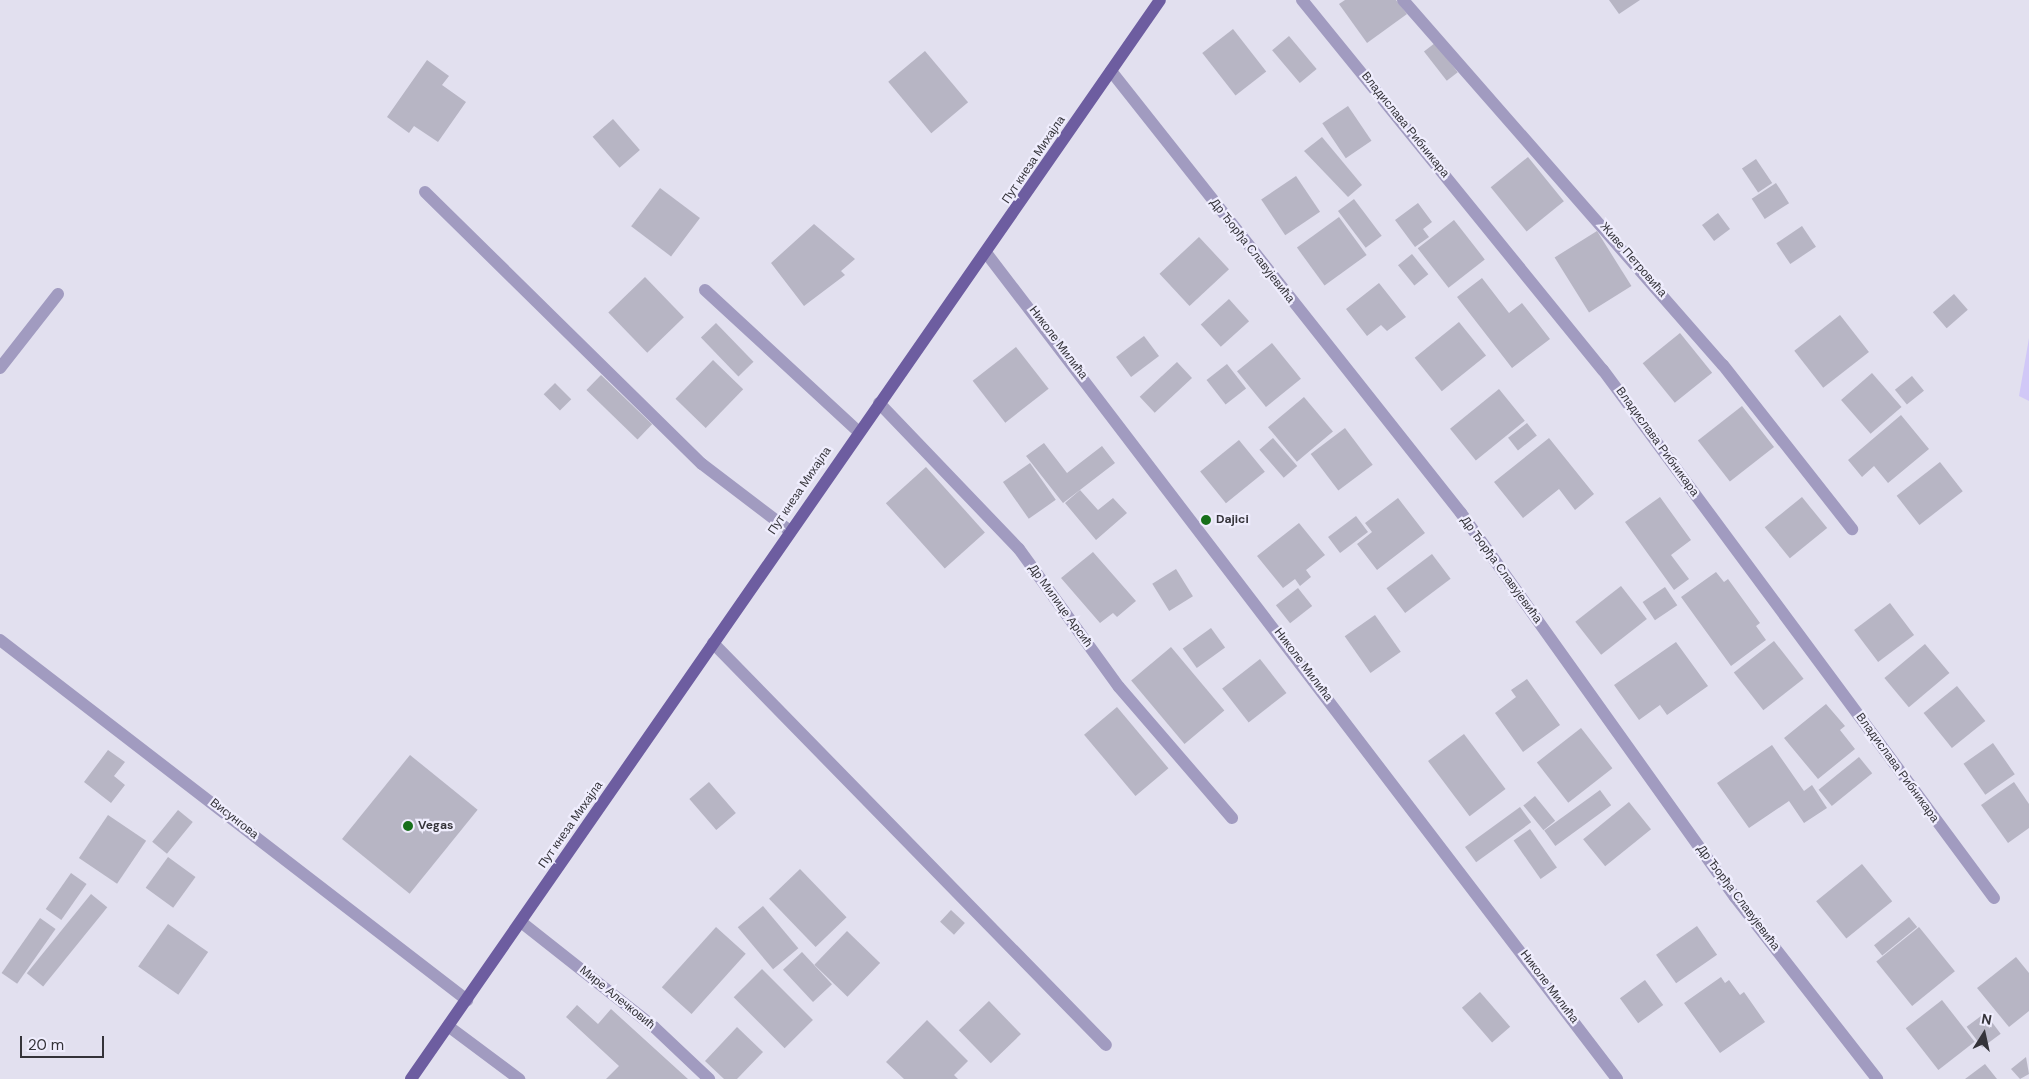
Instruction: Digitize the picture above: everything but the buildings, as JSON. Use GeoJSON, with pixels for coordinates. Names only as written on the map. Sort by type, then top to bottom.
{"type":"FeatureCollection","features":[{"type":"Feature","properties":{"kind":"main road","name":"Пут кнеза Михајла"},"geometry":{"type":"LineString","coordinates":[[412,1079],[878,402],[987,254],[1160,0]]}},
{"type":"Feature","properties":{"kind":"street","name":"Владислава Рибникара"},"geometry":{"type":"LineString","coordinates":[[1302,0],[1603,370],[1994,898]]}},
{"type":"Feature","properties":{"kind":"street","name":"Живе Петровића"},"geometry":{"type":"LineString","coordinates":[[1403,0],[1723,365],[1852,529]]}},
{"type":"Feature","properties":{"kind":"street","name":"Др Ђорђа Славујевића"},"geometry":{"type":"LineString","coordinates":[[1111,72],[1461,513],[1736,897],[1877,1079]]}},
{"type":"Feature","properties":{"kind":"street"},"geometry":{"type":"LineString","coordinates":[[425,192],[702,464],[790,531]]}},
{"type":"Feature","properties":{"kind":"street","name":"Николе Милића"},"geometry":{"type":"LineString","coordinates":[[987,254],[1617,1079]]}},
{"type":"Feature","properties":{"kind":"street"},"geometry":{"type":"LineString","coordinates":[[705,290],[858,431]]}},
{"type":"Feature","properties":{"kind":"street"},"geometry":{"type":"LineString","coordinates":[[0,368],[58,294]]}},
{"type":"Feature","properties":{"kind":"street","name":"Др Милице Арсић"},"geometry":{"type":"LineString","coordinates":[[878,402],[1019,549],[1118,687],[1232,818]]}},
{"type":"Feature","properties":{"kind":"street","name":"Висунгова"},"geometry":{"type":"LineString","coordinates":[[0,640],[466,1000]]}},
{"type":"Feature","properties":{"kind":"street"},"geometry":{"type":"LineString","coordinates":[[713,643],[1106,1045]]}},
{"type":"Feature","properties":{"kind":"street","name":"Мире Алечковић"},"geometry":{"type":"LineString","coordinates":[[521,922],[654,1027],[709,1079]]}},
{"type":"Feature","properties":{"kind":"street"},"geometry":{"type":"LineString","coordinates":[[448,1026],[519,1079]]}},
{"type":"Feature","properties":{"kind":"shaded area"},"geometry":{"type":"Polygon","coordinates":[[[2029,338],[2029,401],[2019,396],[2029,338]]]}},
{"type":"Feature","properties":{"kind":"place","name":"Dajici"},"geometry":{"type":"Point","coordinates":[1206,520]}},
{"type":"Feature","properties":{"kind":"place","name":"Vegas"},"geometry":{"type":"Point","coordinates":[408,826]}}]}
